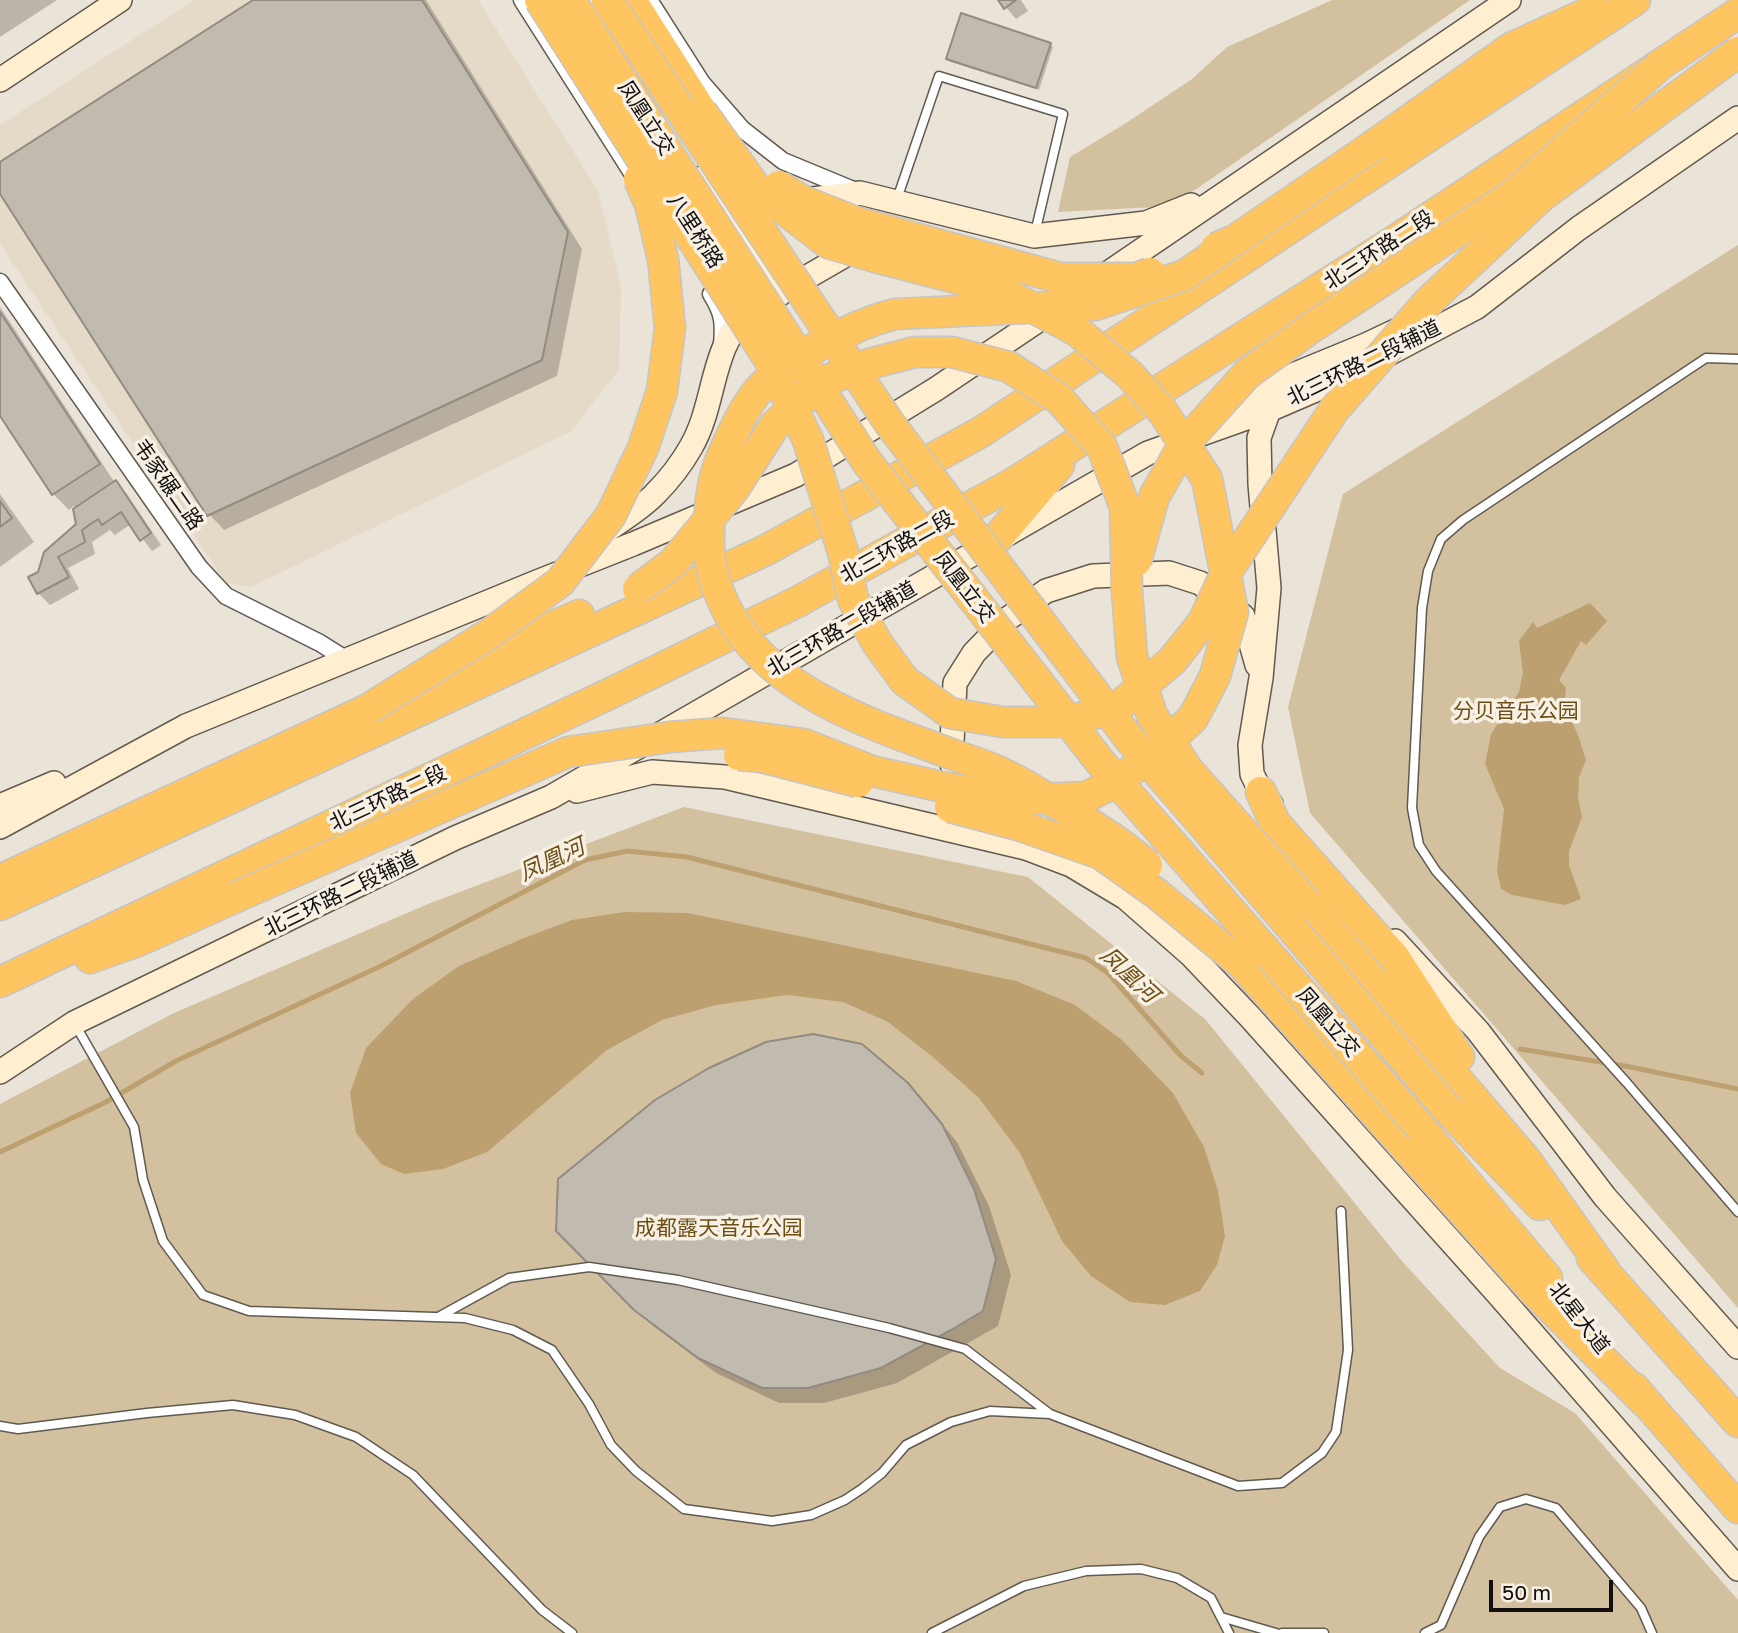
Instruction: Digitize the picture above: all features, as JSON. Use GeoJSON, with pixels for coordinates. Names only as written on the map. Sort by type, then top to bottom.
{"type":"FeatureCollection","features":[{"type":"Feature","properties":{"kind":"highway"},"geometry":{"type":"LineString","coordinates":[[540,0],[770,361],[808,440],[843,552],[853,599],[877,643],[905,681],[950,712],[1003,722],[1067,722],[1119,706],[1172,661],[1203,622],[1226,573],[1334,410],[1428,302],[1542,196],[1738,52]]}},
{"type":"Feature","properties":{"kind":"highway","name":"凤凰立交"},"geometry":{"type":"LineString","coordinates":[[570,0],[867,462],[1101,763],[1413,1138]]}},
{"type":"Feature","properties":{"kind":"highway","name":"凤凰立交"},"geometry":{"type":"LineString","coordinates":[[607,0],[890,424],[1131,741],[1449,1111],[1605,1271]]}},
{"type":"Feature","properties":{"kind":"highway"},"geometry":{"type":"LineString","coordinates":[[0,990],[138,941],[568,752],[670,737],[723,733],[804,744],[872,771],[942,788],[1015,800],[1086,797],[1157,752],[1193,718],[1215,676],[1233,612],[1207,479],[1163,412],[1130,375],[1077,331],[1006,294],[828,243],[756,188],[702,111],[631,0]]}},
{"type":"Feature","properties":{"kind":"highway"},"geometry":{"type":"LineString","coordinates":[[1617,0],[1511,48],[1185,275],[1095,305],[895,314],[870,321],[813,349],[758,391],[738,421],[719,463],[709,498],[709,557],[722,603],[750,645],[788,680],[828,703],[865,719],[1004,773],[1120,841],[1210,928],[1413,1138],[1533,1290],[1738,1528]]}},
{"type":"Feature","properties":{"kind":"highway"},"geometry":{"type":"LineString","coordinates":[[0,905],[766,550],[981,432],[1635,0]]}},
{"type":"Feature","properties":{"kind":"highway","name":"北三环路二段"},"geometry":{"type":"LineString","coordinates":[[0,982],[601,698],[797,602],[1012,484],[1396,240],[1738,13]]}},
{"type":"Feature","properties":{"kind":"highway"},"geometry":{"type":"LineString","coordinates":[[1127,592],[1154,497],[1184,444],[1247,374],[1308,330],[1514,194],[1658,66]]}},
{"type":"Feature","properties":{"kind":"highway"},"geometry":{"type":"LineString","coordinates":[[368,709],[488,634],[560,583],[611,515],[643,448],[662,391],[670,328],[663,259],[650,204],[605,102]]}},
{"type":"Feature","properties":{"kind":"highway"},"geometry":{"type":"LineString","coordinates":[[702,111],[762,175],[803,201],[856,222],[1060,278],[1137,278],[1235,240]]}},
{"type":"Feature","properties":{"kind":"highway"},"geometry":{"type":"LineString","coordinates":[[6,874],[638,589],[673,563],[734,489],[775,425],[804,398],[832,379],[869,364],[915,352],[952,352],[1009,367],[1059,399],[1102,447],[1125,507],[1132,657],[1152,715],[1188,770],[1527,1160]]}},
{"type":"Feature","properties":{"kind":"highway"},"geometry":{"type":"LineString","coordinates":[[994,542],[1079,442]]}},
{"type":"Feature","properties":{"kind":"highway"},"geometry":{"type":"LineString","coordinates":[[568,752],[698,751],[762,757],[1018,825],[1101,854],[1157,894],[1242,964]]}},
{"type":"Feature","properties":{"kind":"highway"},"geometry":{"type":"LineString","coordinates":[[1261,792],[1275,823],[1394,957],[1527,1160],[1605,1271],[1738,1422]]}},
{"type":"Feature","properties":{"kind":"highway","name":"北星大道"},"geometry":{"type":"LineString","coordinates":[[1413,1138],[1539,1268],[1646,1402],[1738,1508]]}},
{"type":"Feature","properties":{"kind":"highway"},"geometry":{"type":"LineString","coordinates":[[1533,1290],[1646,1402]]}},
{"type":"Feature","properties":{"kind":"highway"},"geometry":{"type":"LineString","coordinates":[[1670,1346],[1738,1409]]}},
{"type":"Feature","properties":{"kind":"main road"},"geometry":{"type":"LineString","coordinates":[[0,80],[120,0]]}},
{"type":"Feature","properties":{"kind":"main road"},"geometry":{"type":"LineString","coordinates":[[0,806],[186,726],[796,475],[936,389],[1509,0]]}},
{"type":"Feature","properties":{"kind":"main road","name":"北三环路二段辅道"},"geometry":{"type":"LineString","coordinates":[[0,1073],[71,1025],[455,838],[551,797],[1147,453],[1269,410],[1341,379],[1477,307],[1579,228],[1738,118]]}},
{"type":"Feature","properties":{"kind":"main road"},"geometry":{"type":"LineString","coordinates":[[702,178],[780,294]]}},
{"type":"Feature","properties":{"kind":"main road"},"geometry":{"type":"LineString","coordinates":[[702,178],[714,191],[732,201],[758,203],[860,193],[1034,236],[1146,223],[1234,188]]}},
{"type":"Feature","properties":{"kind":"main road"},"geometry":{"type":"LineString","coordinates":[[537,582],[655,495],[692,446],[705,412],[722,348],[737,322],[750,310],[842,257],[852,237],[860,193]]}},
{"type":"Feature","properties":{"kind":"main road"},"geometry":{"type":"LineString","coordinates":[[1147,453],[1276,383],[1366,345],[1486,285],[1579,228]]}},
{"type":"Feature","properties":{"kind":"main road"},"geometry":{"type":"LineString","coordinates":[[1269,410],[1259,438],[1269,587],[1261,678],[1250,745],[1252,774],[1261,792],[1478,1031],[1605,1197],[1738,1347]]}},
{"type":"Feature","properties":{"kind":"main road"},"geometry":{"type":"LineString","coordinates":[[1026,848],[961,782],[951,762],[954,683],[974,653],[1006,620],[1046,591],[1093,576],[1169,573],[1200,583],[1243,617],[1261,678]]}},
{"type":"Feature","properties":{"kind":"main road"},"geometry":{"type":"LineString","coordinates":[[0,827],[186,726]]}},
{"type":"Feature","properties":{"kind":"main road"},"geometry":{"type":"LineString","coordinates":[[551,797],[652,772],[724,776],[1026,848],[1071,865],[1126,898],[1191,954],[1250,1017],[1498,1294],[1738,1569]]}},
{"type":"Feature","properties":{"kind":"main road"},"geometry":{"type":"LineString","coordinates":[[0,1060],[71,1025]]}},
{"type":"Feature","properties":{"kind":"street","name":"八里桥路"},"geometry":{"type":"LineString","coordinates":[[522,0],[720,308],[723,324],[722,348]]}},
{"type":"Feature","properties":{"kind":"street","name":"八里桥路"},"geometry":{"type":"LineString","coordinates":[[582,0],[702,178]]}},
{"type":"Feature","properties":{"kind":"street"},"geometry":{"type":"LineString","coordinates":[[649,0],[702,83],[742,129],[783,161],[860,193]]}},
{"type":"Feature","properties":{"kind":"street","name":"韦家碾二路"},"geometry":{"type":"LineString","coordinates":[[0,282],[199,566],[226,596],[320,643],[347,660]]}},
{"type":"Feature","properties":{"kind":"lane"},"geometry":{"type":"LineString","coordinates":[[897,202],[939,76],[1063,114],[1034,236]]}},
{"type":"Feature","properties":{"kind":"lane"},"geometry":{"type":"LineString","coordinates":[[1738,359],[1706,358],[1463,520],[1441,539],[1428,571],[1422,608],[1412,808],[1419,845],[1436,871],[1738,1212]]}},
{"type":"Feature","properties":{"kind":"lane"},"geometry":{"type":"LineString","coordinates":[[71,1025],[134,1127],[143,1180],[163,1241],[203,1295],[249,1311],[465,1318],[513,1330],[552,1350],[589,1404],[611,1445],[636,1471],[684,1509],[772,1521],[811,1515],[845,1500],[882,1473],[906,1445],[951,1422],[990,1411],[1050,1414]]}},
{"type":"Feature","properties":{"kind":"lane"},"geometry":{"type":"LineString","coordinates":[[438,1317],[509,1279],[589,1267],[678,1280],[889,1328],[965,1349],[1050,1414],[1238,1486],[1282,1483],[1322,1453],[1336,1432],[1348,1350],[1341,1211]]}},
{"type":"Feature","properties":{"kind":"lane"},"geometry":{"type":"LineString","coordinates":[[0,1426],[18,1429],[233,1405],[295,1415],[356,1437],[413,1475],[542,1610],[572,1633]]}},
{"type":"Feature","properties":{"kind":"lane"},"geometry":{"type":"LineString","coordinates":[[1425,1633],[1441,1625],[1479,1536],[1500,1507],[1525,1499],[1556,1508],[1641,1608],[1652,1633]]}},
{"type":"Feature","properties":{"kind":"lane"},"geometry":{"type":"LineString","coordinates":[[932,1633],[1024,1586],[1086,1571],[1141,1569],[1177,1578],[1211,1598],[1229,1633]]}},
{"type":"Feature","properties":{"kind":"lane"},"geometry":{"type":"LineString","coordinates":[[1221,1617],[1279,1633],[1324,1633]]}},
{"type":"Feature","properties":{"kind":"shaded area"},"geometry":{"type":"Polygon","coordinates":[[[194,0],[478,0],[598,191],[621,286],[619,370],[570,432],[251,587],[226,583],[0,244],[0,125],[194,0]]]}},
{"type":"Feature","properties":{"kind":"shaded area"},"geometry":{"type":"Polygon","coordinates":[[[1590,603],[1607,621],[1586,645],[1581,641],[1559,680],[1566,688],[1564,706],[1586,760],[1579,777],[1578,798],[1582,817],[1569,851],[1569,865],[1581,899],[1565,905],[1512,895],[1501,889],[1497,871],[1504,809],[1485,764],[1491,734],[1519,692],[1523,673],[1519,641],[1533,622],[1537,628],[1590,603]]]}},
{"type":"Feature","properties":{"kind":"shaded area"},"geometry":{"type":"Polygon","coordinates":[[[625,912],[688,913],[1016,981],[1075,1005],[1122,1040],[1173,1093],[1204,1147],[1218,1191],[1225,1236],[1217,1265],[1200,1291],[1165,1305],[1130,1302],[1091,1276],[1062,1241],[1020,1153],[979,1098],[888,1022],[843,1002],[787,995],[716,1005],[662,1020],[607,1050],[487,1152],[443,1169],[404,1174],[381,1164],[356,1133],[350,1093],[366,1048],[413,999],[459,966],[524,938],[572,920],[625,912]]]}},
{"type":"Feature","properties":{"kind":"green space"},"geometry":{"type":"Polygon","coordinates":[[[1332,0],[1470,0],[1195,190],[1156,207],[1058,212],[1070,157],[1192,79],[1227,47],[1332,0]]]}},
{"type":"Feature","properties":{"kind":"green space","name":"分贝音乐公园"},"geometry":{"type":"Polygon","coordinates":[[[1738,245],[1738,1308],[1310,813],[1288,707],[1343,494],[1738,245]]]}},
{"type":"Feature","properties":{"kind":"green space","name":"成都露天音乐公园"},"geometry":{"type":"Polygon","coordinates":[[[684,807],[1028,877],[1205,1019],[1401,1260],[1500,1368],[1575,1413],[1738,1600],[1738,1633],[0,1633],[0,1104],[174,1013],[428,904],[684,807]]]}},
{"type":"Feature","properties":{"kind":"building"},"geometry":{"type":"Polygon","coordinates":[[[253,0],[422,0],[568,232],[542,360],[207,516],[0,194],[0,162],[253,0]]]}},
{"type":"Feature","properties":{"kind":"building"},"geometry":{"type":"Polygon","coordinates":[[[998,0],[1016,0],[1004,9],[998,0]]]}},
{"type":"Feature","properties":{"kind":"building"},"geometry":{"type":"Polygon","coordinates":[[[961,13],[1051,43],[1036,88],[946,59],[961,13]]]}},
{"type":"Feature","properties":{"kind":"building"},"geometry":{"type":"Polygon","coordinates":[[[0,312],[100,464],[52,495],[0,416],[0,312]]]}},
{"type":"Feature","properties":{"kind":"building"},"geometry":{"type":"Polygon","coordinates":[[[116,480],[151,533],[140,541],[121,512],[102,525],[98,519],[82,530],[85,542],[58,557],[69,577],[37,594],[28,577],[38,572],[44,552],[76,524],[73,509],[116,480]]]}},
{"type":"Feature","properties":{"kind":"building"},"geometry":{"type":"Polygon","coordinates":[[[0,501],[12,518],[0,527],[0,501]]]}},
{"type":"Feature","properties":{"kind":"building"},"geometry":{"type":"Polygon","coordinates":[[[813,1034],[862,1044],[908,1083],[942,1124],[974,1189],[996,1259],[983,1311],[951,1330],[881,1368],[808,1388],[762,1388],[698,1358],[634,1310],[556,1231],[558,1179],[655,1100],[709,1068],[766,1042],[813,1034]]]}},
{"type":"Feature","properties":{"kind":"waterway","name":"凤凰河"},"geometry":{"type":"LineString","coordinates":[[0,1152],[106,1102],[176,1061],[381,966],[585,860],[627,851],[687,857],[1086,958],[1108,973],[1181,1056],[1202,1073]]}},
{"type":"Feature","properties":{"kind":"waterway","name":"凤凰河"},"geometry":{"type":"LineString","coordinates":[[1520,1049],[1625,1066],[1738,1089]]}}]}
